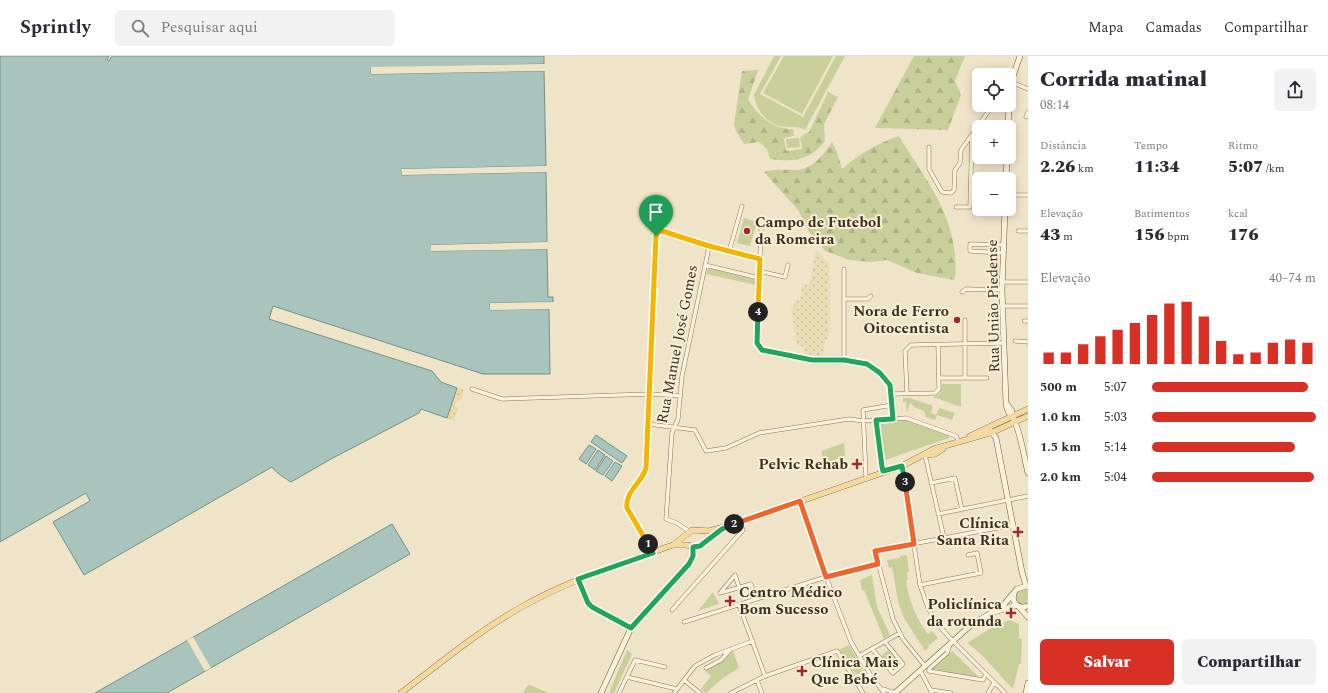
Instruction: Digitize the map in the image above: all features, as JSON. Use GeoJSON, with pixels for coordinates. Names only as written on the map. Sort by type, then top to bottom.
{"type":"FeatureCollection","features":[{"type":"Feature","properties":{"kind":"main road"},"geometry":{"type":"LineString","coordinates":[[965,440],[1028,409]]}},
{"type":"Feature","properties":{"kind":"main road"},"geometry":{"type":"LineString","coordinates":[[401,693],[492,625],[547,593],[578,579],[673,546],[686,545],[692,547],[702,545],[722,529],[739,522],[925,455],[936,454],[946,447],[993,432],[1028,416]]}},
{"type":"Feature","properties":{"kind":"main road"},"geometry":{"type":"LineString","coordinates":[[673,546],[690,532],[722,529]]}},
{"type":"Feature","properties":{"kind":"main road"},"geometry":{"type":"LineString","coordinates":[[699,530],[705,538],[702,545]]}},
{"type":"Feature","properties":{"kind":"main road"},"geometry":{"type":"LineString","coordinates":[[690,532],[687,541],[692,547]]}},
{"type":"Feature","properties":{"kind":"street"},"geometry":{"type":"LineString","coordinates":[[1016,68],[1020,56]]}},
{"type":"Feature","properties":{"kind":"street"},"geometry":{"type":"LineString","coordinates":[[1016,84],[1027,88],[1028,82]]}},
{"type":"Feature","properties":{"kind":"street"},"geometry":{"type":"LineString","coordinates":[[1026,117],[1028,112]]}},
{"type":"Feature","properties":{"kind":"street"},"geometry":{"type":"LineString","coordinates":[[929,147],[929,170],[944,194],[950,193],[954,191],[955,170],[960,163],[961,151],[972,134]]}},
{"type":"Feature","properties":{"kind":"street"},"geometry":{"type":"LineString","coordinates":[[956,207],[970,207],[972,134]]}},
{"type":"Feature","properties":{"kind":"street"},"geometry":{"type":"LineString","coordinates":[[1016,195],[1028,195]]}},
{"type":"Feature","properties":{"kind":"street"},"geometry":{"type":"LineString","coordinates":[[729,252],[742,206]]}},
{"type":"Feature","properties":{"kind":"street","name":"Rua União Piedense"},"geometry":{"type":"LineString","coordinates":[[1005,216],[1002,290],[1006,411],[1015,423],[1028,473]]}},
{"type":"Feature","properties":{"kind":"street"},"geometry":{"type":"LineString","coordinates":[[761,229],[757,343],[760,349],[812,360],[844,360],[861,362],[872,366],[887,380],[890,385],[893,419]]}},
{"type":"Feature","properties":{"kind":"street"},"geometry":{"type":"LineString","coordinates":[[653,553],[627,508],[626,502],[646,468],[656,236],[658,232],[662,231],[729,252],[760,259]]}},
{"type":"Feature","properties":{"kind":"street"},"geometry":{"type":"LineString","coordinates":[[1018,231],[1028,231]]}},
{"type":"Feature","properties":{"kind":"street"},"geometry":{"type":"LineString","coordinates":[[1003,253],[970,251],[970,244],[1004,245]]}},
{"type":"Feature","properties":{"kind":"street","name":"Rua Manuel José Gomes"},"geometry":{"type":"LineString","coordinates":[[690,532],[677,523],[666,519],[672,433],[678,419],[682,376],[709,246]]}},
{"type":"Feature","properties":{"kind":"street"},"geometry":{"type":"LineString","coordinates":[[705,264],[759,278]]}},
{"type":"Feature","properties":{"kind":"street"},"geometry":{"type":"LineString","coordinates":[[760,271],[785,277],[788,265]]}},
{"type":"Feature","properties":{"kind":"street"},"geometry":{"type":"LineString","coordinates":[[844,269],[844,360]]}},
{"type":"Feature","properties":{"kind":"street"},"geometry":{"type":"LineString","coordinates":[[1002,282],[1028,282]]}},
{"type":"Feature","properties":{"kind":"street"},"geometry":{"type":"LineString","coordinates":[[962,292],[966,289],[1002,290]]}},
{"type":"Feature","properties":{"kind":"street"},"geometry":{"type":"LineString","coordinates":[[844,299],[867,299],[871,296]]}},
{"type":"Feature","properties":{"kind":"street"},"geometry":{"type":"LineString","coordinates":[[1003,306],[1028,306]]}},
{"type":"Feature","properties":{"kind":"street"},"geometry":{"type":"LineString","coordinates":[[965,320],[965,378]]}},
{"type":"Feature","properties":{"kind":"street"},"geometry":{"type":"LineString","coordinates":[[1015,341],[1028,342]]}},
{"type":"Feature","properties":{"kind":"street"},"geometry":{"type":"LineString","coordinates":[[907,393],[905,351],[911,345],[1003,343]]}},
{"type":"Feature","properties":{"kind":"street"},"geometry":{"type":"LineString","coordinates":[[891,394],[935,393],[939,389],[938,344]]}},
{"type":"Feature","properties":{"kind":"street"},"geometry":{"type":"LineString","coordinates":[[939,378],[987,378]]}},
{"type":"Feature","properties":{"kind":"street"},"geometry":{"type":"LineString","coordinates":[[472,389],[502,399],[650,394],[680,396]]}},
{"type":"Feature","properties":{"kind":"street"},"geometry":{"type":"LineString","coordinates":[[866,477],[863,410],[892,405]]}},
{"type":"Feature","properties":{"kind":"street"},"geometry":{"type":"LineString","coordinates":[[648,424],[695,430],[706,451],[726,448],[759,433],[850,419],[863,421],[906,418],[956,436],[959,442]]}},
{"type":"Feature","properties":{"kind":"street"},"geometry":{"type":"LineString","coordinates":[[876,420],[883,471]]}},
{"type":"Feature","properties":{"kind":"street"},"geometry":{"type":"LineString","coordinates":[[988,428],[993,432],[996,438],[1022,572],[1027,586],[1021,587],[1000,609]]}},
{"type":"Feature","properties":{"kind":"street"},"geometry":{"type":"LineString","coordinates":[[925,455],[944,538]]}},
{"type":"Feature","properties":{"kind":"street"},"geometry":{"type":"LineString","coordinates":[[904,463],[920,585],[930,613],[951,642],[1005,693]]}},
{"type":"Feature","properties":{"kind":"street"},"geometry":{"type":"LineString","coordinates":[[931,483],[955,478],[962,510]]}},
{"type":"Feature","properties":{"kind":"street"},"geometry":{"type":"LineString","coordinates":[[938,514],[1028,496]]}},
{"type":"Feature","properties":{"kind":"street"},"geometry":{"type":"LineString","coordinates":[[800,501],[826,577],[844,623],[859,656],[870,674],[883,689],[884,693]]}},
{"type":"Feature","properties":{"kind":"street"},"geometry":{"type":"LineString","coordinates":[[672,610],[743,530],[739,522]]}},
{"type":"Feature","properties":{"kind":"street"},"geometry":{"type":"LineString","coordinates":[[925,666],[900,633],[892,619],[875,551],[1013,525]]}},
{"type":"Feature","properties":{"kind":"street"},"geometry":{"type":"LineString","coordinates":[[601,693],[631,628],[689,564],[693,556],[692,547]]}},
{"type":"Feature","properties":{"kind":"street"},"geometry":{"type":"LineString","coordinates":[[920,585],[981,573],[977,553],[968,555]]}},
{"type":"Feature","properties":{"kind":"street"},"geometry":{"type":"LineString","coordinates":[[684,622],[826,577],[878,564]]}},
{"type":"Feature","properties":{"kind":"street"},"geometry":{"type":"LineString","coordinates":[[739,587],[735,575],[720,593],[751,584],[756,599]]}},
{"type":"Feature","properties":{"kind":"street"},"geometry":{"type":"LineString","coordinates":[[578,579],[588,603],[592,607],[631,628]]}},
{"type":"Feature","properties":{"kind":"street"},"geometry":{"type":"LineString","coordinates":[[1014,593],[1013,600],[1028,617]]}},
{"type":"Feature","properties":{"kind":"street"},"geometry":{"type":"LineString","coordinates":[[739,605],[765,676]]}},
{"type":"Feature","properties":{"kind":"street"},"geometry":{"type":"LineString","coordinates":[[883,689],[896,692],[951,642],[977,621],[1000,609],[1028,606]]}},
{"type":"Feature","properties":{"kind":"street"},"geometry":{"type":"LineString","coordinates":[[859,656],[900,633]]}},
{"type":"Feature","properties":{"kind":"street"},"geometry":{"type":"LineString","coordinates":[[674,693],[695,666],[715,655],[753,641]]}},
{"type":"Feature","properties":{"kind":"street"},"geometry":{"type":"LineString","coordinates":[[872,649],[893,673],[903,664],[885,642]]}},
{"type":"Feature","properties":{"kind":"street"},"geometry":{"type":"LineString","coordinates":[[951,642],[948,653],[929,669],[929,671],[983,680],[986,674]]}},
{"type":"Feature","properties":{"kind":"street"},"geometry":{"type":"LineString","coordinates":[[706,668],[721,660],[732,649]]}},
{"type":"Feature","properties":{"kind":"street"},"geometry":{"type":"LineString","coordinates":[[731,693],[765,676],[837,651],[858,682],[863,693]]}},
{"type":"Feature","properties":{"kind":"street"},"geometry":{"type":"LineString","coordinates":[[619,693],[636,660],[665,667]]}},
{"type":"Feature","properties":{"kind":"street"},"geometry":{"type":"LineString","coordinates":[[920,670],[932,691],[951,693]]}},
{"type":"Feature","properties":{"kind":"street"},"geometry":{"type":"LineString","coordinates":[[858,682],[870,674]]}},
{"type":"Feature","properties":{"kind":"street"},"geometry":{"type":"LineString","coordinates":[[627,677],[677,689]]}},
{"type":"Feature","properties":{"kind":"street"},"geometry":{"type":"LineString","coordinates":[[684,680],[700,693]]}},
{"type":"Feature","properties":{"kind":"street"},"geometry":{"type":"LineString","coordinates":[[757,680],[762,693]]}},
{"type":"Feature","properties":{"kind":"street"},"geometry":{"type":"LineString","coordinates":[[988,693],[994,683]]}},
{"type":"Feature","properties":{"kind":"street"},"geometry":{"type":"LineString","coordinates":[[1026,693],[1028,683]]}},
{"type":"Feature","properties":{"kind":"shaded area"},"geometry":{"type":"Polygon","coordinates":[[[816,249],[829,264],[830,318],[828,339],[825,339],[823,358],[803,357],[805,347],[797,345],[791,308],[794,307],[794,301],[800,300],[803,283],[810,285],[816,249]]]}},
{"type":"Feature","properties":{"kind":"green space"},"geometry":{"type":"Polygon","coordinates":[[[774,56],[781,56],[760,94],[803,117],[836,56],[845,56],[805,130],[775,124],[764,117],[757,107],[754,95],[774,56]]]}},
{"type":"Feature","properties":{"kind":"green space"},"geometry":{"type":"Polygon","coordinates":[[[784,56],[833,56],[802,114],[763,93],[784,56]]]}},
{"type":"Feature","properties":{"kind":"green space"},"geometry":{"type":"Polygon","coordinates":[[[914,56],[965,56],[955,81],[961,95],[948,130],[875,128],[914,56]]]}},
{"type":"Feature","properties":{"kind":"green space"},"geometry":{"type":"Polygon","coordinates":[[[758,70],[748,100],[762,116],[773,124],[779,127],[793,129],[794,136],[784,138],[786,151],[802,149],[800,137],[809,132],[828,92],[838,97],[824,124],[825,141],[813,153],[794,160],[770,159],[767,149],[759,142],[744,144],[736,131],[734,124],[742,71],[758,70]]]}},
{"type":"Feature","properties":{"kind":"green space"},"geometry":{"type":"Polygon","coordinates":[[[899,136],[926,178],[948,221],[955,255],[956,271],[954,280],[917,273],[887,260],[871,262],[849,260],[826,251],[813,238],[798,210],[764,172],[776,170],[796,170],[808,167],[821,156],[832,142],[837,152],[842,169],[855,158],[884,142],[899,136]]]}},
{"type":"Feature","properties":{"kind":"green space"},"geometry":{"type":"Polygon","coordinates":[[[799,138],[800,147],[787,148],[786,139],[799,138]]]}},
{"type":"Feature","properties":{"kind":"green space","name":"Campo de Futebol da Romeira"},"geometry":{"type":"Polygon","coordinates":[[[744,218],[757,222],[750,246],[737,243],[744,218]]]}},
{"type":"Feature","properties":{"kind":"green space"},"geometry":{"type":"Polygon","coordinates":[[[708,268],[756,280],[756,285],[706,274],[708,268]]]}},
{"type":"Feature","properties":{"kind":"green space"},"geometry":{"type":"Polygon","coordinates":[[[942,384],[961,384],[961,407],[933,397],[940,393],[942,384]]]}},
{"type":"Feature","properties":{"kind":"green space"},"geometry":{"type":"Polygon","coordinates":[[[903,398],[910,398],[933,406],[931,413],[936,415],[939,408],[955,413],[952,420],[937,415],[935,420],[926,417],[924,411],[914,407],[910,403],[907,413],[906,402],[903,402],[903,398]]]}},
{"type":"Feature","properties":{"kind":"green space"},"geometry":{"type":"Polygon","coordinates":[[[906,420],[950,436],[949,438],[882,461],[879,424],[906,420]]]}},
{"type":"Feature","properties":{"kind":"green space"},"geometry":{"type":"Polygon","coordinates":[[[844,443],[845,456],[824,464],[821,451],[844,443]]]}},
{"type":"Feature","properties":{"kind":"green space"},"geometry":{"type":"Polygon","coordinates":[[[907,555],[909,572],[907,572],[908,580],[906,581],[911,602],[920,622],[928,634],[932,631],[938,638],[928,646],[929,647],[925,651],[904,618],[898,601],[892,567],[889,568],[887,560],[900,558],[900,556],[907,555]]]}},
{"type":"Feature","properties":{"kind":"green space"},"geometry":{"type":"Polygon","coordinates":[[[872,575],[877,607],[890,635],[884,639],[864,590],[862,591],[860,580],[872,575]]]}},
{"type":"Feature","properties":{"kind":"green space"},"geometry":{"type":"Polygon","coordinates":[[[1028,586],[1028,605],[1023,607],[1015,603],[1016,593],[1019,589],[1028,586]]]}},
{"type":"Feature","properties":{"kind":"green space"},"geometry":{"type":"Polygon","coordinates":[[[713,592],[719,604],[698,611],[713,592]]]}},
{"type":"Feature","properties":{"kind":"green space"},"geometry":{"type":"Polygon","coordinates":[[[1010,620],[1019,624],[1019,638],[1022,639],[1021,664],[1019,664],[1013,689],[985,659],[967,643],[991,628],[1010,620]]]}},
{"type":"Feature","properties":{"kind":"green space"},"geometry":{"type":"Polygon","coordinates":[[[849,645],[863,668],[861,675],[855,673],[839,650],[849,645]]]}},
{"type":"Feature","properties":{"kind":"green space"},"geometry":{"type":"Polygon","coordinates":[[[627,650],[632,654],[614,693],[609,693],[627,650]]]}},
{"type":"Feature","properties":{"kind":"green space"},"geometry":{"type":"Polygon","coordinates":[[[888,650],[900,663],[893,670],[881,656],[888,650]]]}},
{"type":"Feature","properties":{"kind":"green space"},"geometry":{"type":"Polygon","coordinates":[[[733,651],[739,668],[723,678],[706,693],[701,689],[711,676],[705,671],[733,651]]]}},
{"type":"Feature","properties":{"kind":"green space"},"geometry":{"type":"Polygon","coordinates":[[[952,651],[980,678],[931,670],[952,651]]]}},
{"type":"Feature","properties":{"kind":"green space"},"geometry":{"type":"Polygon","coordinates":[[[530,685],[549,693],[523,693],[527,686],[530,685]]]}},
{"type":"Feature","properties":{"kind":"sand"},"geometry":{"type":"Polygon","coordinates":[[[457,388],[464,390],[460,401],[458,400],[454,406],[458,408],[454,420],[447,418],[457,388]]]}},
{"type":"Feature","properties":{"kind":"water"},"geometry":{"type":"Polygon","coordinates":[[[0,56],[109,56],[107,60],[109,61],[112,56],[544,56],[544,64],[371,68],[371,74],[544,71],[546,166],[401,169],[402,175],[546,172],[547,242],[431,245],[432,251],[547,249],[548,297],[553,297],[553,302],[490,303],[490,310],[549,309],[550,374],[483,374],[273,306],[269,319],[432,371],[441,382],[457,388],[447,418],[421,409],[419,413],[331,459],[291,482],[272,467],[84,575],[53,522],[90,501],[86,493],[0,542],[0,56]]]}},
{"type":"Feature","properties":{"kind":"water"},"geometry":{"type":"Polygon","coordinates":[[[596,435],[627,456],[622,463],[591,442],[596,435]]]}},
{"type":"Feature","properties":{"kind":"water"},"geometry":{"type":"Polygon","coordinates":[[[589,445],[596,449],[586,464],[579,459],[589,445]]]}},
{"type":"Feature","properties":{"kind":"water"},"geometry":{"type":"Polygon","coordinates":[[[598,450],[605,455],[595,470],[588,465],[598,450]]]}},
{"type":"Feature","properties":{"kind":"water"},"geometry":{"type":"Polygon","coordinates":[[[606,456],[613,461],[603,475],[596,471],[606,456]]]}},
{"type":"Feature","properties":{"kind":"water"},"geometry":{"type":"Polygon","coordinates":[[[615,462],[622,466],[612,481],[605,476],[615,462]]]}},
{"type":"Feature","properties":{"kind":"water"},"geometry":{"type":"Polygon","coordinates":[[[392,524],[410,554],[167,693],[95,693],[392,524]]]}},
{"type":"Feature","properties":{"kind":"pier"},"geometry":{"type":"Polygon","coordinates":[[[544,64],[544,66],[373,69],[373,72],[544,69],[544,71],[371,74],[371,67],[544,64]]]}},
{"type":"Feature","properties":{"kind":"pier"},"geometry":{"type":"Polygon","coordinates":[[[546,166],[546,168],[403,171],[404,173],[546,170],[546,172],[402,175],[401,169],[546,166]]]}},
{"type":"Feature","properties":{"kind":"pier"},"geometry":{"type":"Polygon","coordinates":[[[547,242],[547,244],[433,247],[433,249],[547,247],[547,249],[431,251],[431,245],[547,242]]]}},
{"type":"Feature","properties":{"kind":"pier"},"geometry":{"type":"Polygon","coordinates":[[[553,302],[553,304],[492,305],[492,308],[549,307],[551,309],[490,310],[490,303],[553,302]]]}},
{"type":"Feature","properties":{"kind":"pier"},"geometry":{"type":"Polygon","coordinates":[[[193,637],[211,668],[205,671],[187,640],[193,637]]]}},
{"type":"Feature","properties":{"kind":"place","name":"Campo de Futebol da Romeira"},"geometry":{"type":"Point","coordinates":[747,231]}},
{"type":"Feature","properties":{"kind":"place","name":"Nora de Ferro Oitocentista"},"geometry":{"type":"Point","coordinates":[957,320]}},
{"type":"Feature","properties":{"kind":"place","name":"Pelvic Rehab"},"geometry":{"type":"Point","coordinates":[857,464]}},
{"type":"Feature","properties":{"kind":"place","name":"Clínica Santa Rita"},"geometry":{"type":"Point","coordinates":[1018,532]}},
{"type":"Feature","properties":{"kind":"place","name":"Centro Médico Bom Sucesso"},"geometry":{"type":"Point","coordinates":[730,601]}},
{"type":"Feature","properties":{"kind":"place","name":"Policlínica da rotunda"},"geometry":{"type":"Point","coordinates":[1011,613]}},
{"type":"Feature","properties":{"kind":"place","name":"Clínica Mais Que Bebé"},"geometry":{"type":"Point","coordinates":[802,671]}},
{"type":"Feature","properties":{"kind":"route"},"geometry":{"type":"LineString","coordinates":[[662,231],[709,246],[760,259],[757,343],[760,349],[812,360],[855,361],[872,366],[887,380],[890,385],[893,419],[876,420],[876,431],[883,471],[902,466],[914,544],[875,551],[878,564],[826,577],[800,501],[722,529],[700,546],[696,548],[693,547],[693,556],[689,564],[631,628],[592,607],[588,603],[578,579],[653,553],[627,508],[626,502],[646,468],[656,236],[658,232],[662,231]]}}]}
